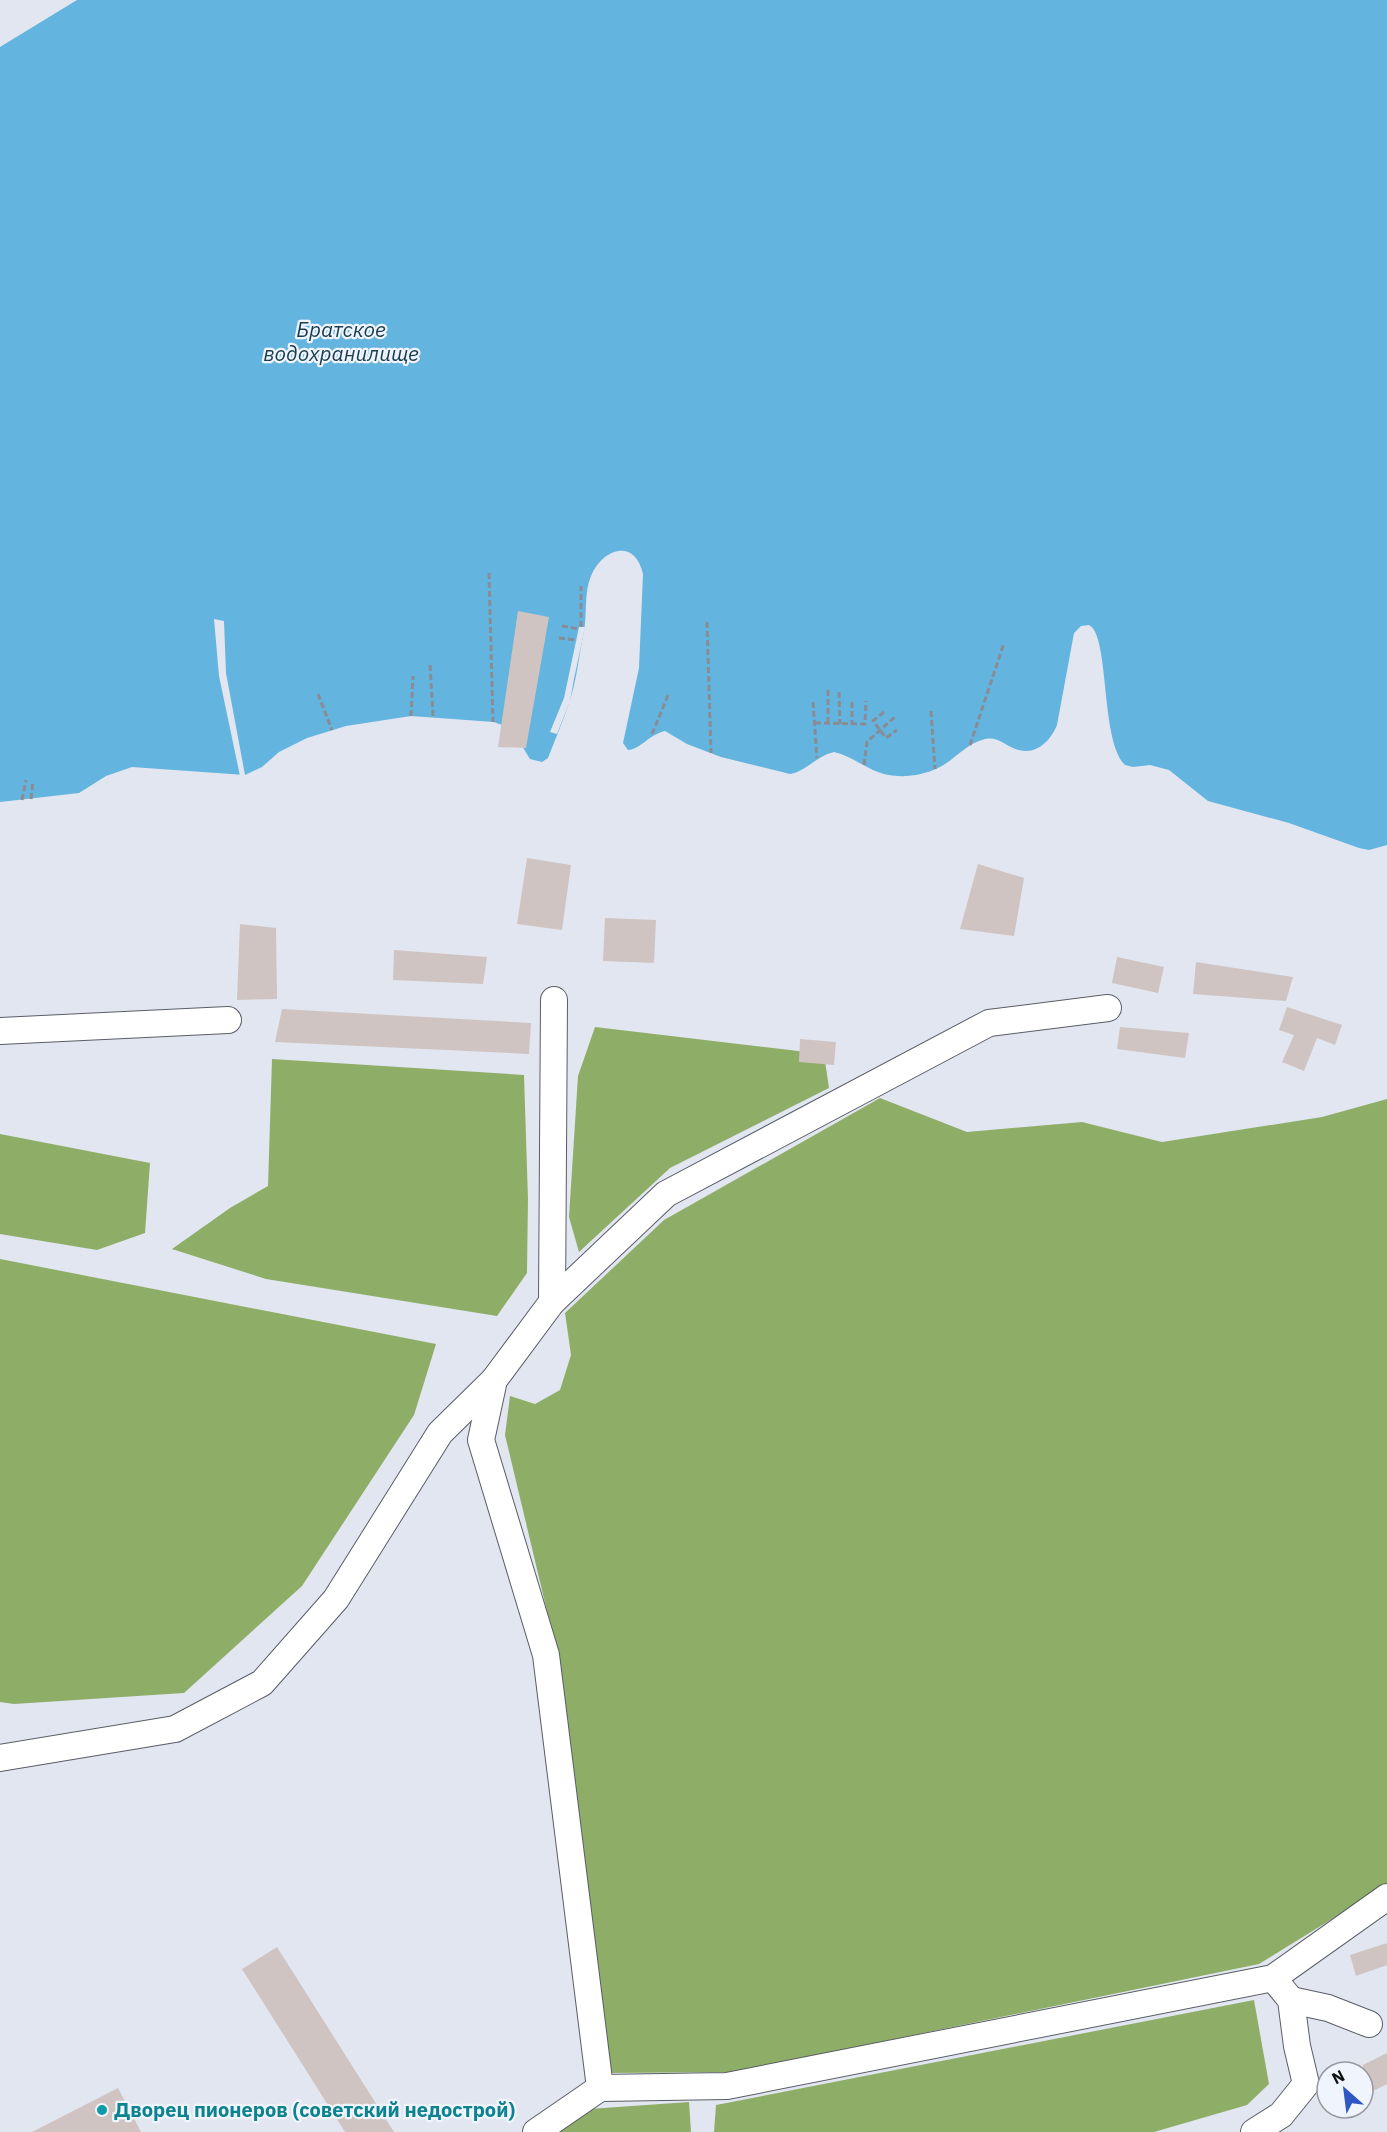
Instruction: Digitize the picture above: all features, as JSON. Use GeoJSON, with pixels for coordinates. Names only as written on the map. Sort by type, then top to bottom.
{"type":"FeatureCollection","features":[{"type":"Feature","properties":{"kind":"street"},"geometry":{"type":"LineString","coordinates":[[552,1302],[554,1000]]}},
{"type":"Feature","properties":{"kind":"street"},"geometry":{"type":"LineString","coordinates":[[0,1758],[176,1729],[262,1683],[336,1599],[440,1433],[494,1380],[552,1302],[666,1194],[989,1023],[1108,1008]]}},
{"type":"Feature","properties":{"kind":"street"},"geometry":{"type":"LineString","coordinates":[[0,1031],[228,1020]]}},
{"type":"Feature","properties":{"kind":"street"},"geometry":{"type":"LineString","coordinates":[[494,1380],[481,1440],[546,1655],[600,2088]]}},
{"type":"Feature","properties":{"kind":"street"},"geometry":{"type":"LineString","coordinates":[[536,2132],[600,2088],[727,2086],[1274,1978],[1387,1897]]}},
{"type":"Feature","properties":{"kind":"street"},"geometry":{"type":"LineString","coordinates":[[1254,2132],[1281,2115],[1306,2084],[1297,2046],[1291,2000],[1274,1978]]}},
{"type":"Feature","properties":{"kind":"street"},"geometry":{"type":"LineString","coordinates":[[1291,2000],[1328,2008],[1369,2024]]}},
{"type":"Feature","properties":{"kind":"path"},"geometry":{"type":"LineString","coordinates":[[489,573],[494,722]]}},
{"type":"Feature","properties":{"kind":"path"},"geometry":{"type":"LineString","coordinates":[[562,626],[580,628],[581,586]]}},
{"type":"Feature","properties":{"kind":"path"},"geometry":{"type":"LineString","coordinates":[[581,598],[588,598]]}},
{"type":"Feature","properties":{"kind":"path"},"geometry":{"type":"LineString","coordinates":[[707,622],[711,753]]}},
{"type":"Feature","properties":{"kind":"path"},"geometry":{"type":"LineString","coordinates":[[559,638],[577,640]]}},
{"type":"Feature","properties":{"kind":"path"},"geometry":{"type":"LineString","coordinates":[[970,745],[1004,643]]}},
{"type":"Feature","properties":{"kind":"path"},"geometry":{"type":"LineString","coordinates":[[430,664],[434,716]]}},
{"type":"Feature","properties":{"kind":"path"},"geometry":{"type":"LineString","coordinates":[[411,716],[413,676]]}},
{"type":"Feature","properties":{"kind":"path"},"geometry":{"type":"LineString","coordinates":[[828,690],[828,724]]}},
{"type":"Feature","properties":{"kind":"path"},"geometry":{"type":"LineString","coordinates":[[839,692],[840,724]]}},
{"type":"Feature","properties":{"kind":"path"},"geometry":{"type":"LineString","coordinates":[[652,734],[669,693]]}},
{"type":"Feature","properties":{"kind":"path"},"geometry":{"type":"LineString","coordinates":[[318,694],[332,730]]}},
{"type":"Feature","properties":{"kind":"path"},"geometry":{"type":"LineString","coordinates":[[815,723],[865,724],[866,701]]}},
{"type":"Feature","properties":{"kind":"path"},"geometry":{"type":"LineString","coordinates":[[813,702],[817,758]]}},
{"type":"Feature","properties":{"kind":"path"},"geometry":{"type":"LineString","coordinates":[[852,702],[852,724]]}},
{"type":"Feature","properties":{"kind":"path"},"geometry":{"type":"LineString","coordinates":[[931,711],[935,769]]}},
{"type":"Feature","properties":{"kind":"path"},"geometry":{"type":"LineString","coordinates":[[884,712],[873,721],[886,738],[897,730]]}},
{"type":"Feature","properties":{"kind":"path"},"geometry":{"type":"LineString","coordinates":[[864,765],[867,742],[895,717]]}},
{"type":"Feature","properties":{"kind":"path"},"geometry":{"type":"LineString","coordinates":[[22,800],[26,780]]}},
{"type":"Feature","properties":{"kind":"path"},"geometry":{"type":"LineString","coordinates":[[31,799],[33,781]]}},
{"type":"Feature","properties":{"kind":"green space"},"geometry":{"type":"Polygon","coordinates":[[[595,1027],[824,1054],[829,1088],[670,1168],[579,1252],[569,1217],[578,1076],[595,1027]]]}},
{"type":"Feature","properties":{"kind":"green space"},"geometry":{"type":"Polygon","coordinates":[[[272,1059],[524,1075],[528,1199],[527,1273],[497,1316],[266,1279],[172,1249],[230,1208],[268,1186],[272,1059]]]}},
{"type":"Feature","properties":{"kind":"green space"},"geometry":{"type":"Polygon","coordinates":[[[880,1098],[967,1132],[1082,1122],[1162,1142],[1322,1117],[1387,1099],[1387,1885],[1259,1964],[734,2072],[610,2073],[557,1653],[505,1435],[510,1396],[535,1404],[560,1390],[571,1355],[565,1313],[664,1220],[880,1098]]]}},
{"type":"Feature","properties":{"kind":"green space"},"geometry":{"type":"Polygon","coordinates":[[[0,1134],[150,1163],[145,1233],[97,1250],[0,1234],[0,1134]]]}},
{"type":"Feature","properties":{"kind":"green space"},"geometry":{"type":"Polygon","coordinates":[[[0,1259],[436,1344],[414,1415],[302,1586],[184,1693],[14,1704],[0,1702],[0,1259]]]}},
{"type":"Feature","properties":{"kind":"green space"},"geometry":{"type":"Polygon","coordinates":[[[1254,2000],[1269,2084],[1247,2105],[1154,2132],[714,2132],[716,2105],[1254,2000]]]}},
{"type":"Feature","properties":{"kind":"green space"},"geometry":{"type":"Polygon","coordinates":[[[689,2102],[691,2132],[560,2132],[589,2109],[689,2102]]]}},
{"type":"Feature","properties":{"kind":"water","name":"Братское водохранилище"},"geometry":{"type":"Polygon","coordinates":[[[77,0],[1387,0],[1387,845],[1369,850],[1359,848],[1289,823],[1208,801],[1169,770],[1150,765],[1133,767],[1125,765],[1117,753],[1112,734],[1100,648],[1096,633],[1089,625],[1081,626],[1074,633],[1057,725],[1047,741],[1032,750],[1014,749],[990,738],[978,741],[938,768],[920,774],[901,776],[882,773],[834,752],[790,774],[721,757],[687,744],[665,731],[628,750],[623,743],[639,668],[643,574],[639,563],[633,555],[626,551],[618,551],[603,559],[591,576],[587,589],[584,631],[572,694],[548,758],[542,762],[530,759],[507,727],[494,722],[411,716],[346,726],[307,738],[279,752],[262,767],[245,775],[132,767],[106,776],[79,793],[0,802],[0,47],[77,0]]]}},
{"type":"Feature","properties":{"kind":"pier"},"geometry":{"type":"Polygon","coordinates":[[[214,619],[224,621],[226,673],[245,775],[240,776],[219,676],[214,619]]]}},
{"type":"Feature","properties":{"kind":"pier"},"geometry":{"type":"Polygon","coordinates":[[[579,627],[585,627],[570,701],[557,734],[550,732],[564,698],[579,627]]]}},
{"type":"Feature","properties":{"kind":"building"},"geometry":{"type":"Polygon","coordinates":[[[518,611],[549,617],[526,748],[498,747],[518,611]]]}},
{"type":"Feature","properties":{"kind":"building"},"geometry":{"type":"Polygon","coordinates":[[[527,858],[571,865],[562,930],[517,924],[527,858]]]}},
{"type":"Feature","properties":{"kind":"building"},"geometry":{"type":"Polygon","coordinates":[[[978,864],[1024,878],[1014,936],[960,929],[978,864]]]}},
{"type":"Feature","properties":{"kind":"building"},"geometry":{"type":"Polygon","coordinates":[[[605,918],[656,920],[654,963],[603,961],[605,918]]]}},
{"type":"Feature","properties":{"kind":"building"},"geometry":{"type":"Polygon","coordinates":[[[240,924],[276,928],[277,999],[237,1000],[240,924]]]}},
{"type":"Feature","properties":{"kind":"building"},"geometry":{"type":"Polygon","coordinates":[[[394,950],[487,957],[483,984],[393,980],[394,950]]]}},
{"type":"Feature","properties":{"kind":"building"},"geometry":{"type":"Polygon","coordinates":[[[1117,957],[1164,967],[1158,993],[1112,983],[1117,957]]]}},
{"type":"Feature","properties":{"kind":"building"},"geometry":{"type":"Polygon","coordinates":[[[1196,962],[1293,977],[1286,1001],[1193,994],[1196,962]]]}},
{"type":"Feature","properties":{"kind":"building"},"geometry":{"type":"Polygon","coordinates":[[[1287,1007],[1342,1025],[1335,1045],[1317,1038],[1304,1071],[1282,1062],[1294,1035],[1279,1030],[1287,1007]]]}},
{"type":"Feature","properties":{"kind":"building"},"geometry":{"type":"Polygon","coordinates":[[[282,1009],[531,1023],[529,1054],[275,1042],[282,1009]]]}},
{"type":"Feature","properties":{"kind":"building"},"geometry":{"type":"Polygon","coordinates":[[[1120,1027],[1189,1033],[1185,1058],[1117,1049],[1120,1027]]]}},
{"type":"Feature","properties":{"kind":"building"},"geometry":{"type":"Polygon","coordinates":[[[800,1039],[836,1042],[834,1065],[799,1062],[800,1039]]]}},
{"type":"Feature","properties":{"kind":"building"},"geometry":{"type":"Polygon","coordinates":[[[1387,1943],[1387,1965],[1356,1976],[1350,1955],[1387,1943]]]}},
{"type":"Feature","properties":{"kind":"building"},"geometry":{"type":"Polygon","coordinates":[[[277,1947],[394,2132],[345,2132],[242,1969],[277,1947]]]}},
{"type":"Feature","properties":{"kind":"building"},"geometry":{"type":"Polygon","coordinates":[[[1387,2053],[1387,2084],[1375,2090],[1375,2060],[1373,2060],[1387,2053]]]}},
{"type":"Feature","properties":{"kind":"building","name":"Дворец пионеров (советский недострой)"},"geometry":{"type":"Polygon","coordinates":[[[118,2088],[141,2132],[32,2132],[118,2088]]]}},
{"type":"Feature","properties":{"kind":"place","name":"Дворец пионеров (советский недострой)"},"geometry":{"type":"Point","coordinates":[102,2110]}}]}
